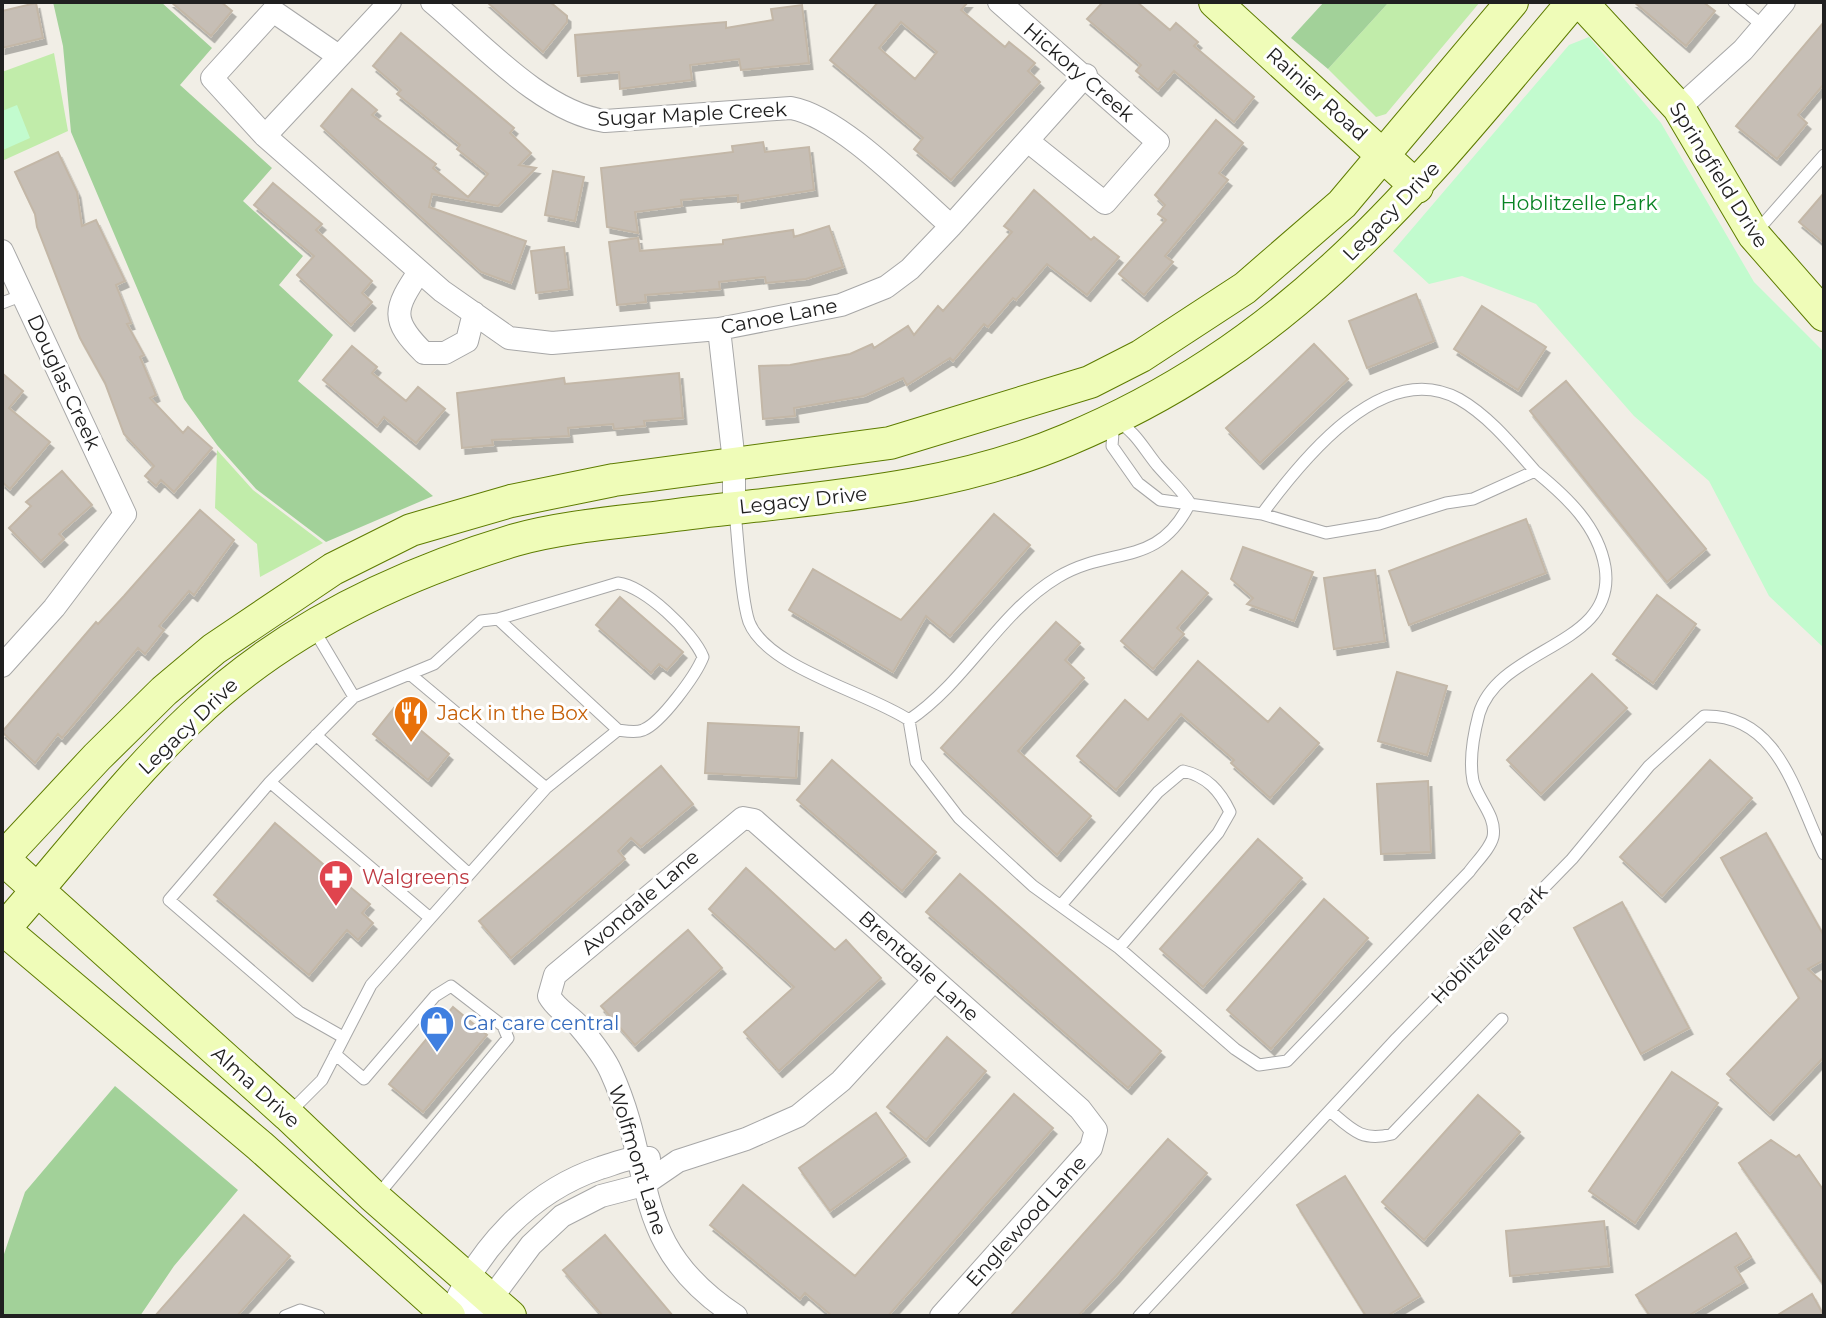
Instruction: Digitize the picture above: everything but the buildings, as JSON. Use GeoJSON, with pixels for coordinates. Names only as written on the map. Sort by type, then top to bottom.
{"type":"FeatureCollection","features":[{"type":"Feature","properties":{"kind":"main road","name":"Rainier Road"},"geometry":{"type":"LineString","coordinates":[[1215,2],[1417,187]]}},
{"type":"Feature","properties":{"kind":"main road","name":"Legacy Drive"},"geometry":{"type":"LineString","coordinates":[[2,859],[164,691],[214,649],[296,592],[368,550],[411,530],[511,501],[614,480],[890,443],[1090,382],[1141,356],[1245,288],[1342,204],[1512,2]]}},
{"type":"Feature","properties":{"kind":"main road","name":"Legacy Drive"},"geometry":{"type":"LineString","coordinates":[[2,929],[153,755],[196,713],[254,664],[311,624],[378,591],[519,539],[734,508],[857,496],[946,481],[1064,442],[1192,378],[1260,333],[1373,234],[1417,187],[1573,2]]}},
{"type":"Feature","properties":{"kind":"main road","name":"Springfield Drive"},"geometry":{"type":"LineString","coordinates":[[1581,2],[1679,108],[1754,235],[1824,315]]}},
{"type":"Feature","properties":{"kind":"main road"},"geometry":{"type":"LineString","coordinates":[[1090,382],[1114,419]]}},
{"type":"Feature","properties":{"kind":"main road"},"geometry":{"type":"LineString","coordinates":[[296,592],[311,624]]}},
{"type":"Feature","properties":{"kind":"main road","name":"Alma Drive"},"geometry":{"type":"LineString","coordinates":[[2,859],[500,1308]]}},
{"type":"Feature","properties":{"kind":"main road","name":"Alma Drive"},"geometry":{"type":"LineString","coordinates":[[2,929],[260,1146],[448,1316]]}},
{"type":"Feature","properties":{"kind":"main road"},"geometry":{"type":"LineString","coordinates":[[260,1146],[288,1115]]}},
{"type":"Feature","properties":{"kind":"street"},"geometry":{"type":"LineString","coordinates":[[265,136],[337,55],[390,2]]}},
{"type":"Feature","properties":{"kind":"street","name":"Sugar Maple Creek"},"geometry":{"type":"LineString","coordinates":[[432,2],[542,94],[565,111],[585,118],[605,121],[791,108],[809,111],[840,131],[951,226]]}},
{"type":"Feature","properties":{"kind":"street","name":"Hickory Creek"},"geometry":{"type":"LineString","coordinates":[[999,2],[1086,75],[1158,142],[1105,203],[1029,142]]}},
{"type":"Feature","properties":{"kind":"street"},"geometry":{"type":"LineString","coordinates":[[1679,108],[1784,2]]}},
{"type":"Feature","properties":{"kind":"street","name":"Canoe Lane"},"geometry":{"type":"LineString","coordinates":[[337,55],[273,11],[212,78],[265,136],[419,272],[509,338],[536,342],[719,329],[841,305],[866,297],[910,269],[1029,142],[1086,75]]}},
{"type":"Feature","properties":{"kind":"street","name":"Douglas Creek"},"geometry":{"type":"LineString","coordinates":[[2,251],[12,299],[125,514],[54,608],[2,666]]}},
{"type":"Feature","properties":{"kind":"street"},"geometry":{"type":"LineString","coordinates":[[419,272],[400,297],[398,310],[403,332],[424,353],[445,353],[467,341],[474,313]]}},
{"type":"Feature","properties":{"kind":"street"},"geometry":{"type":"LineString","coordinates":[[719,329],[734,462],[734,508]]}},
{"type":"Feature","properties":{"kind":"street","name":"Brentdale Lane"},"geometry":{"type":"LineString","coordinates":[[743,818],[754,820],[1090,1122]]}},
{"type":"Feature","properties":{"kind":"street","name":"Avondale Lane"},"geometry":{"type":"LineString","coordinates":[[549,996],[555,975],[743,818]]}},
{"type":"Feature","properties":{"kind":"street"},"geometry":{"type":"LineString","coordinates":[[448,1316],[500,1308],[531,1245],[562,1216],[601,1196],[643,1185],[678,1161],[746,1139],[798,1116],[841,1081],[934,980]]}},
{"type":"Feature","properties":{"kind":"street","name":"Wolfmont Lane"},"geometry":{"type":"LineString","coordinates":[[549,996],[556,1008],[578,1025],[609,1068],[627,1111],[635,1157],[665,1246],[687,1278],[736,1316]]}},
{"type":"Feature","properties":{"kind":"street","name":"Englewood Lane"},"geometry":{"type":"LineString","coordinates":[[941,1316],[1091,1148],[1096,1130],[1090,1122]]}},
{"type":"Feature","properties":{"kind":"street"},"geometry":{"type":"LineString","coordinates":[[448,1316],[465,1279],[501,1233],[546,1194],[586,1173],[635,1157],[678,1161]]}},
{"type":"Feature","properties":{"kind":"lane"},"geometry":{"type":"LineString","coordinates":[[1734,2],[1763,26]]}},
{"type":"Feature","properties":{"kind":"lane"},"geometry":{"type":"LineString","coordinates":[[1754,235],[1824,155]]}},
{"type":"Feature","properties":{"kind":"lane"},"geometry":{"type":"LineString","coordinates":[[734,508],[749,622],[766,646],[782,659],[882,702],[909,720],[916,762],[959,818],[1033,886],[1119,948],[1235,1049],[1259,1065],[1287,1061],[1469,872],[1492,841],[1494,825],[1473,780],[1474,740],[1480,712],[1493,685],[1588,624],[1602,605],[1607,581],[1603,554],[1593,530],[1576,509],[1535,471],[1505,437],[1457,398],[1427,389],[1393,394],[1359,411],[1291,474],[1262,514]]}},
{"type":"Feature","properties":{"kind":"lane"},"geometry":{"type":"LineString","coordinates":[[1190,503],[1175,479],[1159,467],[1135,432],[1114,419],[1112,446],[1138,483],[1160,500],[1262,514],[1326,533],[1379,524],[1446,503],[1473,499],[1535,471]]}},
{"type":"Feature","properties":{"kind":"lane"},"geometry":{"type":"LineString","coordinates":[[909,720],[934,703],[990,639],[1047,586],[1082,566],[1148,550],[1167,537],[1190,503]]}},
{"type":"Feature","properties":{"kind":"lane"},"geometry":{"type":"LineString","coordinates":[[343,1037],[299,1012],[169,900],[270,782],[354,697],[434,664],[481,621],[498,619],[618,583],[634,585],[697,642],[703,657],[696,673],[651,726],[640,731],[618,730],[498,619]]}},
{"type":"Feature","properties":{"kind":"lane"},"geometry":{"type":"LineString","coordinates":[[311,624],[354,697]]}},
{"type":"Feature","properties":{"kind":"lane"},"geometry":{"type":"LineString","coordinates":[[411,675],[546,788]]}},
{"type":"Feature","properties":{"kind":"lane","name":"Hoblitzelle Park"},"geometry":{"type":"LineString","coordinates":[[1139,1316],[1572,859],[1649,766],[1704,716],[1727,716],[1766,741],[1785,764],[1824,854]]}},
{"type":"Feature","properties":{"kind":"lane"},"geometry":{"type":"LineString","coordinates":[[288,1115],[322,1080],[371,985],[546,788],[618,730]]}},
{"type":"Feature","properties":{"kind":"lane"},"geometry":{"type":"LineString","coordinates":[[316,735],[468,873]]}},
{"type":"Feature","properties":{"kind":"lane"},"geometry":{"type":"LineString","coordinates":[[1062,904],[1158,792],[1183,771],[1200,775],[1222,795],[1230,812],[1218,833],[1119,948]]}},
{"type":"Feature","properties":{"kind":"lane"},"geometry":{"type":"LineString","coordinates":[[270,782],[430,918]]}},
{"type":"Feature","properties":{"kind":"lane"},"geometry":{"type":"LineString","coordinates":[[335,1054],[364,1079],[435,996],[451,986],[503,1026],[508,1038],[376,1199]]}},
{"type":"Feature","properties":{"kind":"lane"},"geometry":{"type":"LineString","coordinates":[[1330,1111],[1360,1136],[1374,1138],[1392,1134],[1502,1019]]}},
{"type":"Feature","properties":{"kind":"lane"},"geometry":{"type":"LineString","coordinates":[[285,1316],[300,1310],[319,1316]]}},
{"type":"Feature","properties":{"kind":"green space"},"geometry":{"type":"Polygon","coordinates":[[[53,2],[161,2],[212,48],[180,85],[272,168],[243,201],[303,256],[279,285],[333,335],[298,381],[433,496],[326,542],[256,489],[217,445],[184,399],[71,132],[63,46],[53,2]]]}},
{"type":"Feature","properties":{"kind":"green space"},"geometry":{"type":"Polygon","coordinates":[[[1324,2],[1389,2],[1328,69],[1291,38],[1324,2]]]}},
{"type":"Feature","properties":{"kind":"green space"},"geometry":{"type":"Polygon","coordinates":[[[1389,2],[1480,2],[1386,114],[1376,117],[1328,69],[1389,2]]]}},
{"type":"Feature","properties":{"kind":"green space","name":"Hoblitzelle Park"},"geometry":{"type":"Polygon","coordinates":[[[1589,37],[1661,123],[1754,282],[1824,352],[1824,648],[1769,596],[1709,481],[1634,416],[1536,304],[1462,276],[1429,284],[1393,251],[1569,45],[1589,37]]]}},
{"type":"Feature","properties":{"kind":"green space"},"geometry":{"type":"Polygon","coordinates":[[[54,53],[68,131],[2,161],[2,72],[54,53]]]}},
{"type":"Feature","properties":{"kind":"green space"},"geometry":{"type":"Polygon","coordinates":[[[17,105],[30,138],[3,150],[2,111],[17,105]]]}},
{"type":"Feature","properties":{"kind":"green space"},"geometry":{"type":"Polygon","coordinates":[[[217,450],[253,490],[323,543],[260,577],[257,544],[215,508],[217,450]]]}},
{"type":"Feature","properties":{"kind":"green space"},"geometry":{"type":"Polygon","coordinates":[[[115,1086],[238,1190],[174,1266],[140,1316],[2,1316],[2,1260],[25,1192],[115,1086]]]}},
{"type":"Feature","properties":{"kind":"place","name":"Jack in the Box"},"geometry":{"type":"Point","coordinates":[411,744]}},
{"type":"Feature","properties":{"kind":"place","name":"Walgreens"},"geometry":{"type":"Point","coordinates":[336,908]}},
{"type":"Feature","properties":{"kind":"place","name":"Car care central"},"geometry":{"type":"Point","coordinates":[437,1054]}}]}
